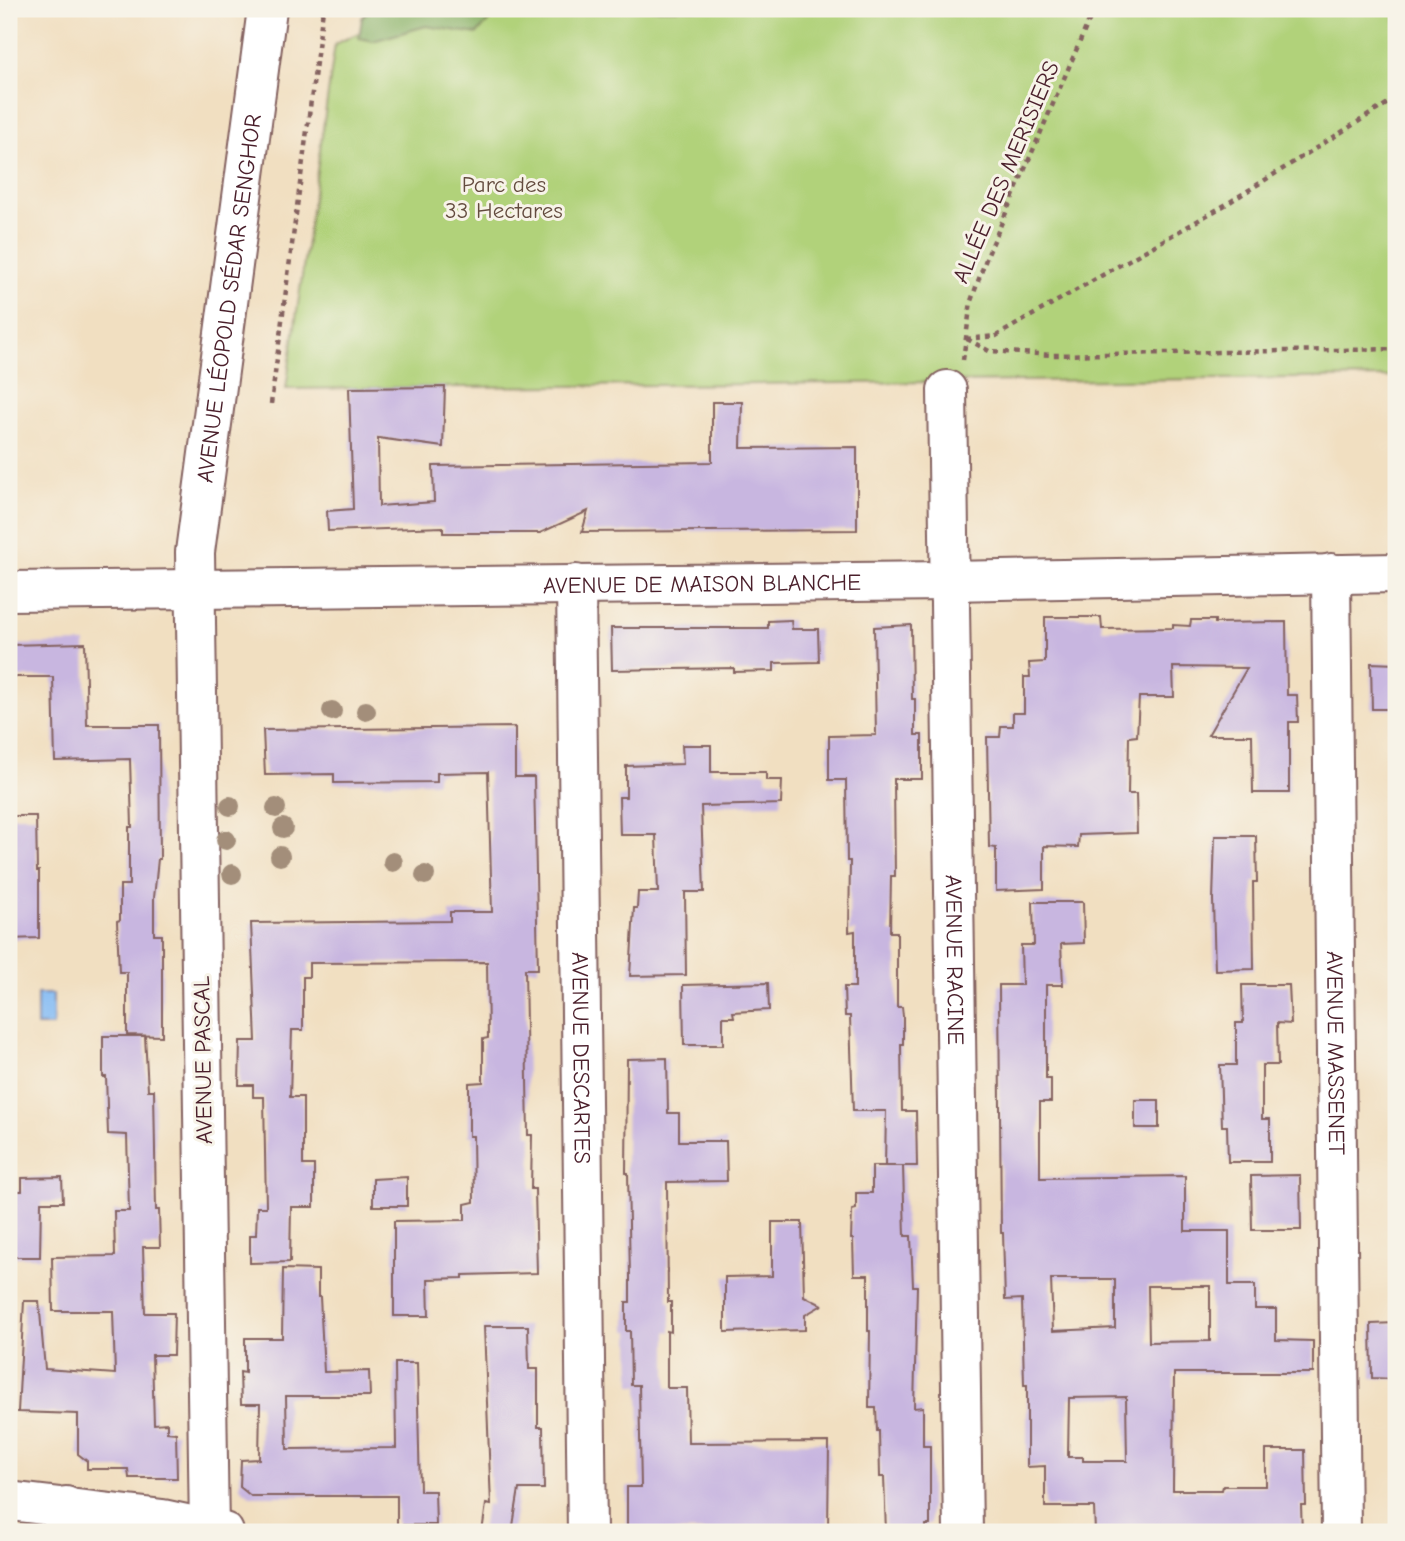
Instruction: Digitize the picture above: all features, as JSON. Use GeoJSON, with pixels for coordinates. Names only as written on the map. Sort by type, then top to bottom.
{"type":"FeatureCollection","features":[{"type":"Feature","properties":{"kind":"street","name":"AVENUE LÉOPOLD SÉDAR SENGHOR"},"geometry":{"type":"LineString","coordinates":[[195,588],[195,552],[267,9]]}},
{"type":"Feature","properties":{"kind":"street","name":"AVENUE RACINE"},"geometry":{"type":"LineString","coordinates":[[947,390],[963,1532]]}},
{"type":"Feature","properties":{"kind":"street","name":"AVENUE MASSENET"},"geometry":{"type":"LineString","coordinates":[[1331,573],[1341,1532]]}},
{"type":"Feature","properties":{"kind":"street","name":"AVENUE DE MAISON BLANCHE"},"geometry":{"type":"LineString","coordinates":[[9,592],[1396,573]]}},
{"type":"Feature","properties":{"kind":"street","name":"AVENUE DESCARTES"},"geometry":{"type":"LineString","coordinates":[[576,584],[587,1532]]}},
{"type":"Feature","properties":{"kind":"street","name":"AVENUE PASCAL"},"geometry":{"type":"LineString","coordinates":[[195,588],[214,1531]]}},
{"type":"Feature","properties":{"kind":"street"},"geometry":{"type":"LineString","coordinates":[[9,1501],[73,1524]]}},
{"type":"Feature","properties":{"kind":"street"},"geometry":{"type":"LineString","coordinates":[[9,1518],[73,1524],[163,1519],[214,1531]]}},
{"type":"Feature","properties":{"kind":"path"},"geometry":{"type":"LineString","coordinates":[[271,404],[323,9]]}},
{"type":"Feature","properties":{"kind":"path","name":"ALLÉE DES MERISIERS"},"geometry":{"type":"LineString","coordinates":[[947,390],[961,369],[971,301],[986,259],[1094,9]]}},
{"type":"Feature","properties":{"kind":"path"},"geometry":{"type":"LineString","coordinates":[[966,339],[996,336],[1225,205],[1396,98]]}},
{"type":"Feature","properties":{"kind":"path"},"geometry":{"type":"LineString","coordinates":[[966,339],[989,351],[1053,355],[1396,349]]}},
{"type":"Feature","properties":{"kind":"green space"},"geometry":{"type":"Polygon","coordinates":[[[369,9],[499,9],[477,34],[426,26],[373,41],[359,38],[362,18],[369,9]]]}},
{"type":"Feature","properties":{"kind":"green space","name":"Parc des 33 Hectares"},"geometry":{"type":"Polygon","coordinates":[[[410,9],[1396,9],[1396,377],[286,389],[335,44],[410,9]]]}},
{"type":"Feature","properties":{"kind":"water"},"geometry":{"type":"Polygon","coordinates":[[[37,994],[53,994],[53,1026],[37,1026],[37,994]]]}},
{"type":"Feature","properties":{"kind":"building"},"geometry":{"type":"Polygon","coordinates":[[[445,387],[443,447],[378,438],[379,506],[434,502],[433,466],[712,462],[712,402],[742,402],[741,448],[857,447],[857,530],[582,532],[588,511],[540,533],[443,533],[443,527],[328,531],[327,511],[353,509],[349,388],[445,387]]]}},
{"type":"Feature","properties":{"kind":"building"},"geometry":{"type":"Polygon","coordinates":[[[1045,617],[1101,617],[1102,629],[1173,628],[1173,625],[1190,626],[1191,620],[1215,620],[1215,623],[1286,622],[1287,695],[1297,695],[1298,722],[1289,722],[1289,793],[1253,793],[1252,735],[1208,735],[1247,668],[1173,667],[1174,697],[1139,697],[1137,736],[1129,737],[1128,794],[1136,794],[1137,833],[1079,835],[1078,847],[1044,846],[1044,889],[996,891],[996,848],[989,847],[987,737],[1000,737],[1001,726],[1013,726],[1013,713],[1024,713],[1024,677],[1030,677],[1029,663],[1045,662],[1045,617]]]}},
{"type":"Feature","properties":{"kind":"building"},"geometry":{"type":"Polygon","coordinates":[[[791,620],[792,629],[818,629],[819,662],[774,663],[774,671],[734,672],[734,668],[612,670],[611,628],[768,628],[768,621],[791,620]]]}},
{"type":"Feature","properties":{"kind":"building"},"geometry":{"type":"Polygon","coordinates":[[[911,625],[912,699],[915,699],[915,735],[922,735],[922,779],[894,779],[895,876],[891,876],[890,932],[897,932],[897,1007],[902,1007],[903,1016],[902,1111],[916,1111],[917,1166],[885,1166],[886,1111],[853,1111],[850,1016],[845,1016],[844,987],[855,987],[855,931],[849,932],[850,861],[847,861],[846,780],[829,780],[829,736],[876,735],[874,627],[911,625]]]}},
{"type":"Feature","properties":{"kind":"building"},"geometry":{"type":"Polygon","coordinates":[[[85,643],[87,725],[159,725],[160,859],[154,898],[154,935],[162,935],[162,1036],[127,1035],[127,972],[119,972],[117,921],[120,920],[120,885],[129,885],[129,827],[132,827],[130,759],[55,761],[53,677],[9,677],[9,645],[85,643]]]}},
{"type":"Feature","properties":{"kind":"building"},"geometry":{"type":"Polygon","coordinates":[[[1371,663],[1396,664],[1396,709],[1372,709],[1371,663]]]}},
{"type":"Feature","properties":{"kind":"building"},"geometry":{"type":"Polygon","coordinates":[[[515,727],[515,777],[534,777],[538,969],[525,969],[528,1135],[532,1135],[531,1189],[535,1189],[537,1273],[428,1279],[429,1316],[394,1316],[394,1221],[465,1220],[465,1204],[474,1202],[473,1136],[469,1136],[469,1083],[483,1082],[483,1039],[488,1038],[487,962],[309,963],[309,977],[303,977],[303,1030],[292,1030],[290,1097],[303,1097],[303,1165],[314,1165],[314,1207],[291,1207],[290,1262],[250,1263],[250,1235],[256,1235],[257,1207],[266,1207],[264,1097],[253,1097],[253,1085],[239,1085],[240,1041],[256,1041],[251,923],[450,921],[450,912],[492,912],[488,772],[437,773],[437,782],[334,783],[334,774],[265,775],[263,730],[515,727]]]}},
{"type":"Feature","properties":{"kind":"building"},"geometry":{"type":"Polygon","coordinates":[[[682,745],[711,745],[711,772],[766,772],[766,780],[782,780],[781,804],[701,806],[704,892],[685,892],[686,975],[630,976],[634,908],[637,908],[638,892],[658,892],[656,835],[620,835],[619,797],[626,797],[626,766],[683,764],[682,745]]]}},
{"type":"Feature","properties":{"kind":"building"},"geometry":{"type":"Polygon","coordinates":[[[9,816],[36,816],[39,938],[9,939],[9,816]]]}},
{"type":"Feature","properties":{"kind":"building"},"geometry":{"type":"Polygon","coordinates":[[[1215,836],[1256,836],[1257,882],[1253,882],[1254,969],[1215,970],[1215,836]]]}},
{"type":"Feature","properties":{"kind":"building"},"geometry":{"type":"Polygon","coordinates":[[[1033,902],[1083,902],[1084,943],[1061,944],[1063,985],[1046,985],[1046,1079],[1051,1079],[1051,1102],[1040,1102],[1040,1178],[1185,1176],[1185,1231],[1229,1231],[1229,1285],[1255,1285],[1255,1309],[1276,1309],[1276,1340],[1313,1341],[1313,1373],[1174,1373],[1173,1490],[1222,1490],[1223,1486],[1266,1486],[1266,1450],[1305,1450],[1306,1505],[1301,1505],[1302,1532],[1095,1532],[1094,1507],[1045,1507],[1045,1466],[1027,1467],[1027,1385],[1024,1385],[1022,1299],[1005,1300],[1001,1233],[999,985],[1022,985],[1021,945],[1034,945],[1033,902]],[[1051,1279],[1053,1331],[1115,1328],[1115,1279],[1051,1279]],[[1148,1286],[1149,1342],[1210,1341],[1210,1286],[1148,1286]],[[1126,1397],[1069,1398],[1068,1457],[1083,1457],[1083,1461],[1127,1461],[1126,1397]]]}},
{"type":"Feature","properties":{"kind":"building"},"geometry":{"type":"Polygon","coordinates":[[[768,983],[769,1010],[733,1012],[734,1017],[723,1017],[723,1045],[684,1045],[683,985],[768,983]]]}},
{"type":"Feature","properties":{"kind":"building"},"geometry":{"type":"Polygon","coordinates":[[[1242,985],[1289,985],[1291,1024],[1277,1023],[1278,1065],[1262,1065],[1262,1119],[1270,1119],[1270,1162],[1228,1162],[1227,1126],[1222,1126],[1220,1065],[1236,1065],[1236,1023],[1243,1023],[1242,985]]]}},
{"type":"Feature","properties":{"kind":"building"},"geometry":{"type":"Polygon","coordinates":[[[103,1036],[145,1036],[148,1090],[154,1090],[156,1210],[159,1210],[160,1247],[143,1247],[145,1313],[174,1313],[173,1355],[152,1355],[154,1424],[167,1423],[167,1432],[176,1433],[177,1478],[129,1478],[128,1469],[87,1469],[87,1461],[78,1454],[78,1414],[18,1412],[24,1301],[39,1301],[45,1369],[115,1374],[113,1311],[53,1311],[52,1257],[115,1256],[114,1211],[129,1211],[127,1135],[108,1134],[103,1036]]]}},
{"type":"Feature","properties":{"kind":"building"},"geometry":{"type":"Polygon","coordinates":[[[667,1058],[668,1113],[679,1113],[679,1141],[726,1141],[727,1181],[667,1182],[668,1302],[671,1302],[671,1332],[667,1331],[667,1388],[687,1388],[688,1443],[829,1442],[828,1531],[627,1532],[627,1487],[641,1487],[639,1385],[631,1385],[630,1331],[626,1331],[626,1302],[630,1302],[626,1173],[627,1059],[667,1058]]]}},
{"type":"Feature","properties":{"kind":"building"},"geometry":{"type":"Polygon","coordinates":[[[1135,1100],[1159,1100],[1159,1128],[1135,1128],[1135,1100]]]}},
{"type":"Feature","properties":{"kind":"building"},"geometry":{"type":"Polygon","coordinates":[[[872,1166],[903,1166],[905,1236],[911,1236],[913,1286],[917,1286],[914,1408],[923,1407],[923,1446],[930,1446],[930,1525],[926,1525],[926,1532],[886,1532],[884,1477],[880,1477],[876,1408],[869,1408],[868,1275],[854,1275],[851,1239],[852,1210],[856,1209],[856,1193],[872,1193],[872,1166]]]}},
{"type":"Feature","properties":{"kind":"building"},"geometry":{"type":"Polygon","coordinates":[[[1300,1175],[1301,1230],[1252,1230],[1251,1176],[1300,1175]]]}},
{"type":"Feature","properties":{"kind":"building"},"geometry":{"type":"Polygon","coordinates":[[[62,1177],[63,1202],[41,1202],[40,1257],[11,1257],[9,1191],[22,1191],[22,1178],[62,1177]]]}},
{"type":"Feature","properties":{"kind":"building"},"geometry":{"type":"Polygon","coordinates":[[[407,1177],[407,1206],[373,1206],[373,1179],[407,1177]]]}},
{"type":"Feature","properties":{"kind":"building"},"geometry":{"type":"Polygon","coordinates":[[[772,1222],[802,1222],[804,1296],[822,1305],[805,1315],[805,1330],[725,1332],[725,1277],[772,1276],[772,1222]]]}},
{"type":"Feature","properties":{"kind":"building"},"geometry":{"type":"Polygon","coordinates":[[[283,1269],[318,1270],[324,1372],[369,1371],[370,1396],[286,1396],[287,1449],[396,1448],[395,1363],[417,1363],[420,1491],[435,1491],[436,1525],[397,1525],[397,1496],[251,1496],[240,1487],[241,1460],[259,1459],[260,1404],[241,1404],[240,1372],[245,1373],[245,1338],[282,1338],[283,1269]]]}},
{"type":"Feature","properties":{"kind":"building"},"geometry":{"type":"Polygon","coordinates":[[[1396,1323],[1396,1379],[1372,1378],[1371,1324],[1396,1323]]]}},
{"type":"Feature","properties":{"kind":"building"},"geometry":{"type":"Polygon","coordinates":[[[484,1326],[528,1326],[529,1369],[538,1369],[538,1427],[543,1427],[544,1489],[519,1489],[512,1532],[482,1532],[486,1504],[491,1505],[484,1326]]]}}]}
